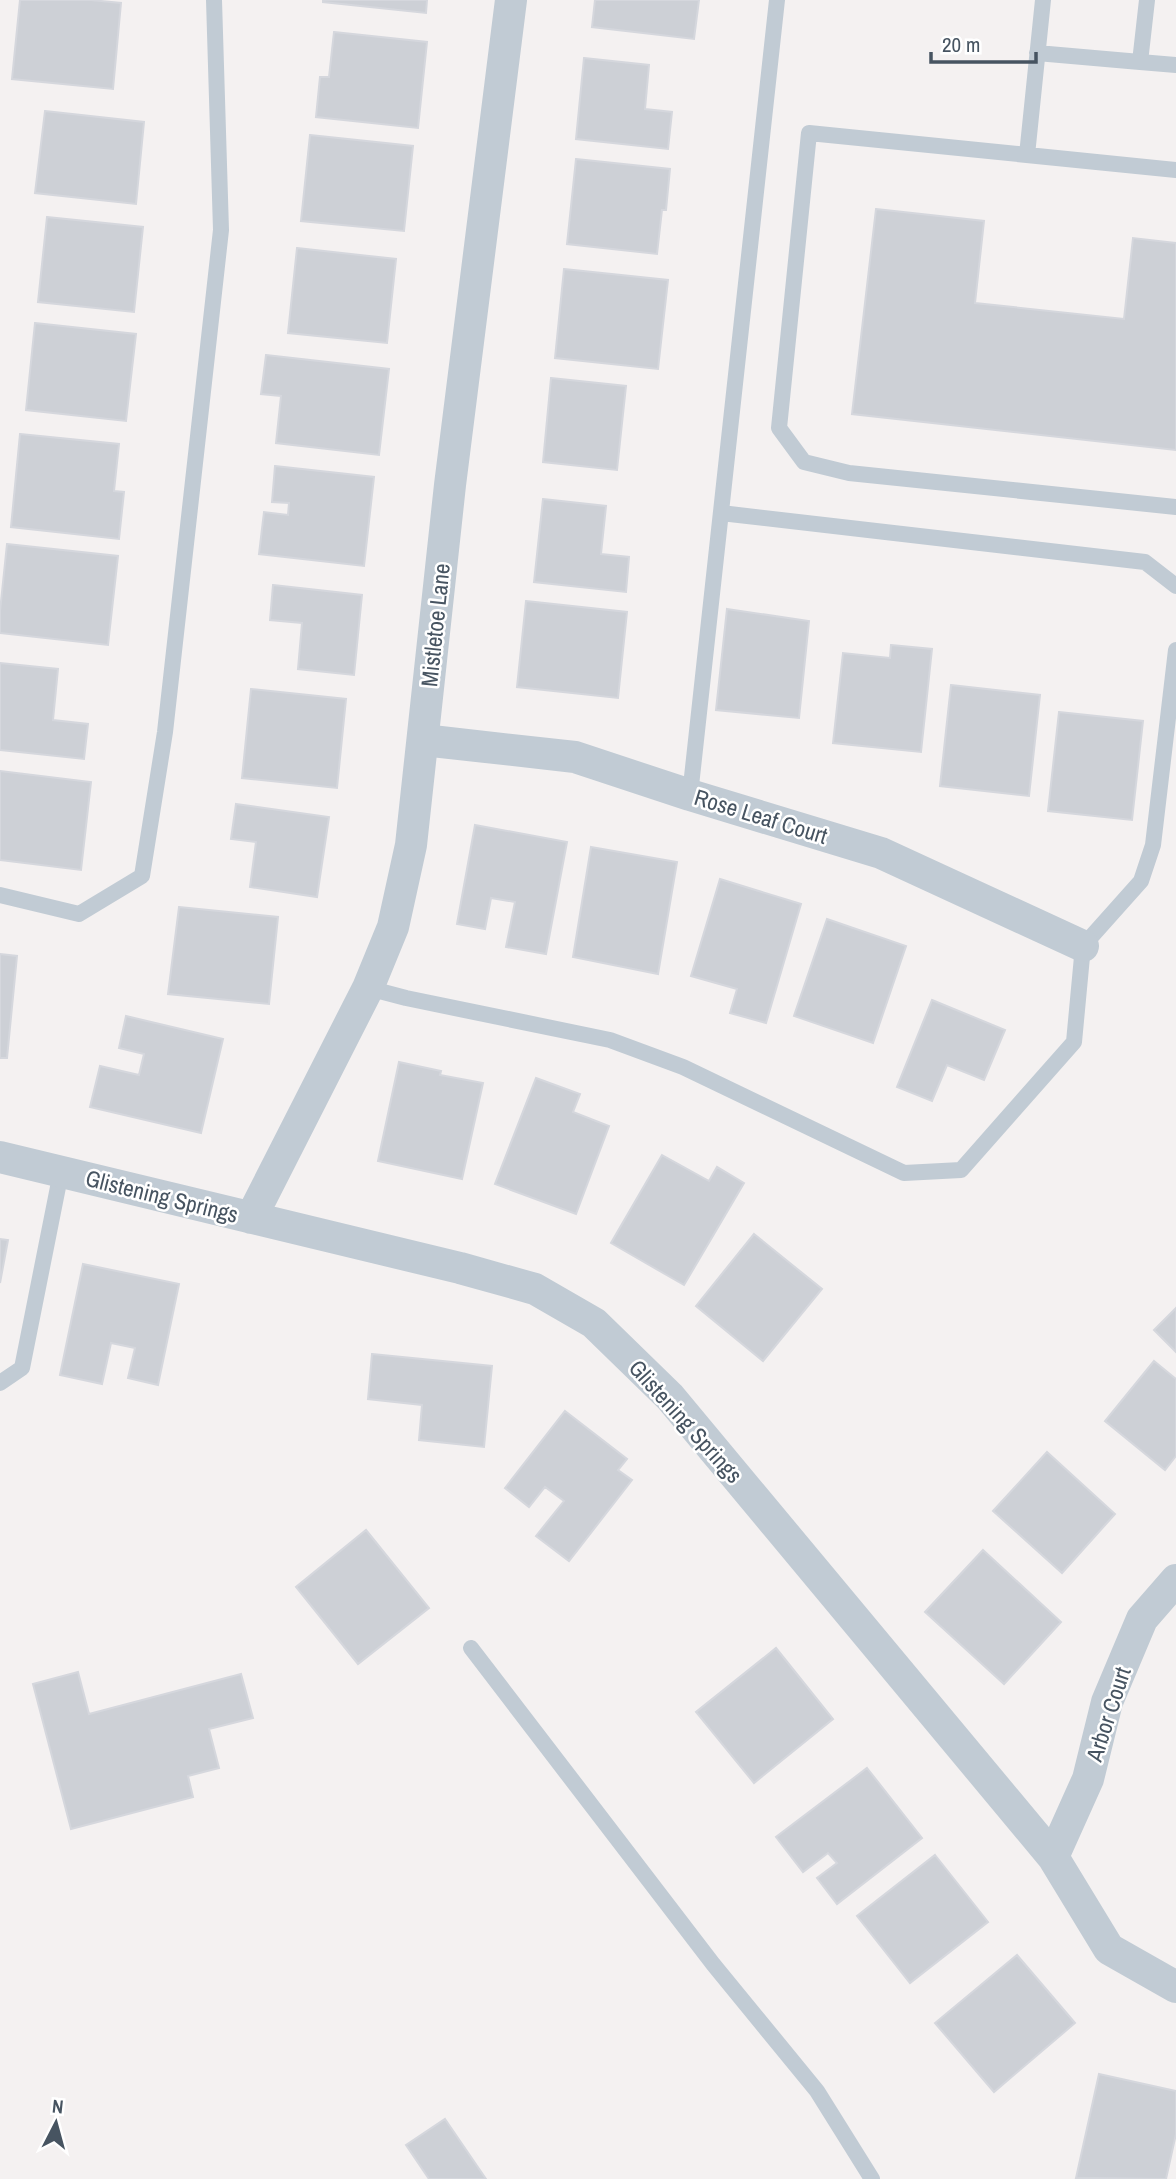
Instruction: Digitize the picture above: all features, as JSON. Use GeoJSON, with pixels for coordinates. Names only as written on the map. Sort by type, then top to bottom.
{"type":"FeatureCollection","features":[{"type":"Feature","properties":{"kind":"street","name":"Mistletoe Lane"},"geometry":{"type":"LineString","coordinates":[[251,1218],[368,988],[393,927],[411,845],[450,485],[511,0]]}},
{"type":"Feature","properties":{"kind":"street","name":"Rose Leaf Court"},"geometry":{"type":"LineString","coordinates":[[423,740],[575,757],[881,853],[1083,946]]}},
{"type":"Feature","properties":{"kind":"street","name":"Glistening Springs"},"geometry":{"type":"LineString","coordinates":[[0,1157],[460,1268],[535,1289],[594,1323],[670,1397],[1053,1857],[1109,1949],[1176,1987]]}},
{"type":"Feature","properties":{"kind":"street","name":"Arbor Court"},"geometry":{"type":"LineString","coordinates":[[1053,1857],[1088,1779],[1107,1702],[1142,1619],[1176,1580]]}},
{"type":"Feature","properties":{"kind":"lane"},"geometry":{"type":"LineString","coordinates":[[0,895],[79,914],[142,876],[165,732],[221,230],[214,0]]}},
{"type":"Feature","properties":{"kind":"lane"},"geometry":{"type":"LineString","coordinates":[[690,795],[777,0]]}},
{"type":"Feature","properties":{"kind":"lane"},"geometry":{"type":"LineString","coordinates":[[1027,155],[1043,0]]}},
{"type":"Feature","properties":{"kind":"lane"},"geometry":{"type":"LineString","coordinates":[[1139,62],[1147,0]]}},
{"type":"Feature","properties":{"kind":"lane"},"geometry":{"type":"LineString","coordinates":[[1037,53],[1176,65]]}},
{"type":"Feature","properties":{"kind":"lane"},"geometry":{"type":"LineString","coordinates":[[1176,170],[809,133],[779,428],[804,462],[849,473],[1176,507]]}},
{"type":"Feature","properties":{"kind":"lane"},"geometry":{"type":"LineString","coordinates":[[721,513],[1144,562],[1176,586]]}},
{"type":"Feature","properties":{"kind":"lane"},"geometry":{"type":"LineString","coordinates":[[368,988],[406,999],[610,1040],[683,1067],[904,1173],[961,1170],[1074,1042],[1083,946],[1141,881],[1153,845],[1176,650]]}},
{"type":"Feature","properties":{"kind":"lane"},"geometry":{"type":"LineString","coordinates":[[0,1383],[22,1368],[61,1172]]}},
{"type":"Feature","properties":{"kind":"lane"},"geometry":{"type":"LineString","coordinates":[[471,1648],[713,1964],[817,2091],[872,2179]]}},
{"type":"Feature","properties":{"kind":"building"},"geometry":{"type":"Polygon","coordinates":[[[20,0],[91,0],[121,3],[113,89],[12,79],[20,0]]]}},
{"type":"Feature","properties":{"kind":"building"},"geometry":{"type":"Polygon","coordinates":[[[323,0],[427,0],[426,13],[323,0]]]}},
{"type":"Feature","properties":{"kind":"building"},"geometry":{"type":"Polygon","coordinates":[[[595,0],[699,0],[694,39],[592,27],[595,0]]]}},
{"type":"Feature","properties":{"kind":"building"},"geometry":{"type":"Polygon","coordinates":[[[334,32],[427,42],[418,128],[316,117],[320,77],[329,77],[334,32]]]}},
{"type":"Feature","properties":{"kind":"building"},"geometry":{"type":"Polygon","coordinates":[[[584,58],[649,65],[645,109],[672,112],[668,149],[576,139],[584,58]]]}},
{"type":"Feature","properties":{"kind":"building"},"geometry":{"type":"Polygon","coordinates":[[[45,111],[144,122],[136,204],[35,193],[45,111]]]}},
{"type":"Feature","properties":{"kind":"building"},"geometry":{"type":"Polygon","coordinates":[[[310,135],[413,146],[404,231],[301,221],[310,135]]]}},
{"type":"Feature","properties":{"kind":"building"},"geometry":{"type":"Polygon","coordinates":[[[576,159],[670,169],[666,210],[662,210],[657,254],[567,244],[576,159]]]}},
{"type":"Feature","properties":{"kind":"building"},"geometry":{"type":"Polygon","coordinates":[[[876,209],[984,221],[975,303],[1124,319],[1133,238],[1176,243],[1176,450],[852,414],[876,209]]]}},
{"type":"Feature","properties":{"kind":"building"},"geometry":{"type":"Polygon","coordinates":[[[47,217],[143,227],[134,312],[38,302],[47,217]]]}},
{"type":"Feature","properties":{"kind":"building"},"geometry":{"type":"Polygon","coordinates":[[[297,248],[396,259],[387,343],[288,333],[297,248]]]}},
{"type":"Feature","properties":{"kind":"building"},"geometry":{"type":"Polygon","coordinates":[[[564,269],[668,280],[658,369],[555,358],[564,269]]]}},
{"type":"Feature","properties":{"kind":"building"},"geometry":{"type":"Polygon","coordinates":[[[35,323],[136,334],[126,421],[26,410],[35,323]]]}},
{"type":"Feature","properties":{"kind":"building"},"geometry":{"type":"Polygon","coordinates":[[[266,355],[389,369],[379,455],[276,443],[281,396],[261,394],[266,355]]]}},
{"type":"Feature","properties":{"kind":"building"},"geometry":{"type":"Polygon","coordinates":[[[551,378],[626,386],[617,470],[543,462],[551,378]]]}},
{"type":"Feature","properties":{"kind":"building"},"geometry":{"type":"Polygon","coordinates":[[[20,434],[119,444],[114,491],[124,492],[119,539],[11,527],[20,434]]]}},
{"type":"Feature","properties":{"kind":"building"},"geometry":{"type":"Polygon","coordinates":[[[275,466],[374,477],[364,566],[259,554],[264,512],[288,515],[289,503],[272,502],[275,466]]]}},
{"type":"Feature","properties":{"kind":"building"},"geometry":{"type":"Polygon","coordinates":[[[543,499],[606,506],[601,554],[629,557],[626,592],[534,582],[543,499]]]}},
{"type":"Feature","properties":{"kind":"building"},"geometry":{"type":"Polygon","coordinates":[[[7,544],[118,556],[108,645],[0,633],[7,544]]]}},
{"type":"Feature","properties":{"kind":"building"},"geometry":{"type":"Polygon","coordinates":[[[273,585],[362,595],[354,675],[298,669],[302,623],[270,620],[273,585]]]}},
{"type":"Feature","properties":{"kind":"building"},"geometry":{"type":"Polygon","coordinates":[[[526,601],[627,612],[618,698],[517,687],[526,601]]]}},
{"type":"Feature","properties":{"kind":"building"},"geometry":{"type":"Polygon","coordinates":[[[727,609],[809,621],[799,718],[716,710],[727,609]]]}},
{"type":"Feature","properties":{"kind":"building"},"geometry":{"type":"Polygon","coordinates":[[[891,645],[932,649],[921,752],[833,743],[843,653],[890,658],[891,645]]]}},
{"type":"Feature","properties":{"kind":"building"},"geometry":{"type":"Polygon","coordinates":[[[0,663],[58,669],[53,720],[88,724],[84,759],[0,750],[0,663]]]}},
{"type":"Feature","properties":{"kind":"building"},"geometry":{"type":"Polygon","coordinates":[[[951,685],[1040,695],[1029,796],[940,786],[951,685]]]}},
{"type":"Feature","properties":{"kind":"building"},"geometry":{"type":"Polygon","coordinates":[[[251,689],[346,699],[337,788],[242,778],[251,689]]]}},
{"type":"Feature","properties":{"kind":"building"},"geometry":{"type":"Polygon","coordinates":[[[1059,712],[1143,721],[1132,820],[1048,811],[1059,712]]]}},
{"type":"Feature","properties":{"kind":"building"},"geometry":{"type":"Polygon","coordinates":[[[0,771],[91,782],[81,870],[0,860],[0,771]]]}},
{"type":"Feature","properties":{"kind":"building"},"geometry":{"type":"Polygon","coordinates":[[[236,804],[329,817],[317,897],[250,887],[256,842],[231,839],[236,804]]]}},
{"type":"Feature","properties":{"kind":"building"},"geometry":{"type":"Polygon","coordinates":[[[475,825],[567,842],[546,954],[506,947],[515,902],[491,898],[485,929],[457,924],[475,825]]]}},
{"type":"Feature","properties":{"kind":"building"},"geometry":{"type":"Polygon","coordinates":[[[591,847],[677,862],[658,974],[573,957],[591,847]]]}},
{"type":"Feature","properties":{"kind":"building"},"geometry":{"type":"Polygon","coordinates":[[[720,879],[801,904],[766,1023],[730,1013],[737,989],[691,976],[720,879]]]}},
{"type":"Feature","properties":{"kind":"building"},"geometry":{"type":"Polygon","coordinates":[[[179,907],[278,917],[269,1004],[168,994],[179,907]]]}},
{"type":"Feature","properties":{"kind":"building"},"geometry":{"type":"Polygon","coordinates":[[[827,919],[906,946],[873,1043],[794,1016],[827,919]]]}},
{"type":"Feature","properties":{"kind":"building"},"geometry":{"type":"Polygon","coordinates":[[[0,954],[17,956],[7,1058],[0,1058],[0,954]]]}},
{"type":"Feature","properties":{"kind":"building"},"geometry":{"type":"Polygon","coordinates":[[[932,1000],[1005,1030],[984,1080],[947,1065],[932,1101],[897,1087],[932,1000]]]}},
{"type":"Feature","properties":{"kind":"building"},"geometry":{"type":"Polygon","coordinates":[[[126,1016],[223,1039],[201,1133],[90,1107],[100,1066],[139,1075],[144,1054],[119,1048],[126,1016]]]}},
{"type":"Feature","properties":{"kind":"building"},"geometry":{"type":"Polygon","coordinates":[[[399,1062],[441,1071],[440,1075],[483,1083],[462,1179],[378,1161],[399,1062]]]}},
{"type":"Feature","properties":{"kind":"building"},"geometry":{"type":"Polygon","coordinates":[[[536,1078],[580,1094],[573,1112],[609,1126],[576,1214],[495,1184],[536,1078]]]}},
{"type":"Feature","properties":{"kind":"building"},"geometry":{"type":"Polygon","coordinates":[[[662,1155],[709,1181],[717,1167],[744,1183],[684,1285],[611,1243],[662,1155]]]}},
{"type":"Feature","properties":{"kind":"building"},"geometry":{"type":"Polygon","coordinates":[[[754,1234],[822,1289],[763,1361],[696,1306],[754,1234]]]}},
{"type":"Feature","properties":{"kind":"building"},"geometry":{"type":"Polygon","coordinates":[[[0,1239],[8,1240],[0,1283],[0,1239]]]}},
{"type":"Feature","properties":{"kind":"building"},"geometry":{"type":"Polygon","coordinates":[[[83,1264],[179,1284],[158,1385],[128,1378],[135,1348],[111,1343],[102,1384],[60,1375],[83,1264]]]}},
{"type":"Feature","properties":{"kind":"building"},"geometry":{"type":"Polygon","coordinates":[[[1176,1308],[1176,1352],[1154,1330],[1176,1308]]]}},
{"type":"Feature","properties":{"kind":"building"},"geometry":{"type":"Polygon","coordinates":[[[372,1354],[492,1366],[484,1447],[419,1440],[422,1405],[368,1399],[372,1354]]]}},
{"type":"Feature","properties":{"kind":"building"},"geometry":{"type":"Polygon","coordinates":[[[1154,1361],[1176,1379],[1176,1456],[1165,1470],[1105,1421],[1154,1361]]]}},
{"type":"Feature","properties":{"kind":"building"},"geometry":{"type":"Polygon","coordinates":[[[565,1411],[627,1459],[618,1470],[632,1480],[569,1561],[536,1536],[564,1501],[545,1487],[529,1507],[505,1488],[565,1411]]]}},
{"type":"Feature","properties":{"kind":"building"},"geometry":{"type":"Polygon","coordinates":[[[1047,1452],[1115,1514],[1062,1573],[993,1511],[1047,1452]]]}},
{"type":"Feature","properties":{"kind":"building"},"geometry":{"type":"Polygon","coordinates":[[[366,1530],[429,1608],[358,1664],[296,1587],[366,1530]]]}},
{"type":"Feature","properties":{"kind":"building"},"geometry":{"type":"Polygon","coordinates":[[[983,1550],[1061,1622],[1004,1684],[925,1612],[983,1550]]]}},
{"type":"Feature","properties":{"kind":"building"},"geometry":{"type":"Polygon","coordinates":[[[776,1648],[833,1719],[754,1783],[696,1712],[776,1648]]]}},
{"type":"Feature","properties":{"kind":"building"},"geometry":{"type":"Polygon","coordinates":[[[78,1672],[89,1714],[241,1674],[253,1718],[209,1729],[219,1768],[188,1776],[193,1797],[71,1829],[33,1684],[78,1672]]]}},
{"type":"Feature","properties":{"kind":"building"},"geometry":{"type":"Polygon","coordinates":[[[867,1768],[922,1838],[837,1904],[817,1878],[837,1863],[828,1853],[803,1872],[776,1837],[867,1768]]]}},
{"type":"Feature","properties":{"kind":"building"},"geometry":{"type":"Polygon","coordinates":[[[935,1855],[988,1922],[910,1983],[857,1916],[935,1855]]]}},
{"type":"Feature","properties":{"kind":"building"},"geometry":{"type":"Polygon","coordinates":[[[1017,1955],[1075,2023],[994,2092],[935,2023],[1017,1955]]]}},
{"type":"Feature","properties":{"kind":"building"},"geometry":{"type":"Polygon","coordinates":[[[1099,2074],[1176,2091],[1176,2134],[1166,2179],[1076,2178],[1099,2074]]]}},
{"type":"Feature","properties":{"kind":"building"},"geometry":{"type":"Polygon","coordinates":[[[445,2119],[486,2179],[429,2179],[406,2145],[445,2119]]]}}]}
